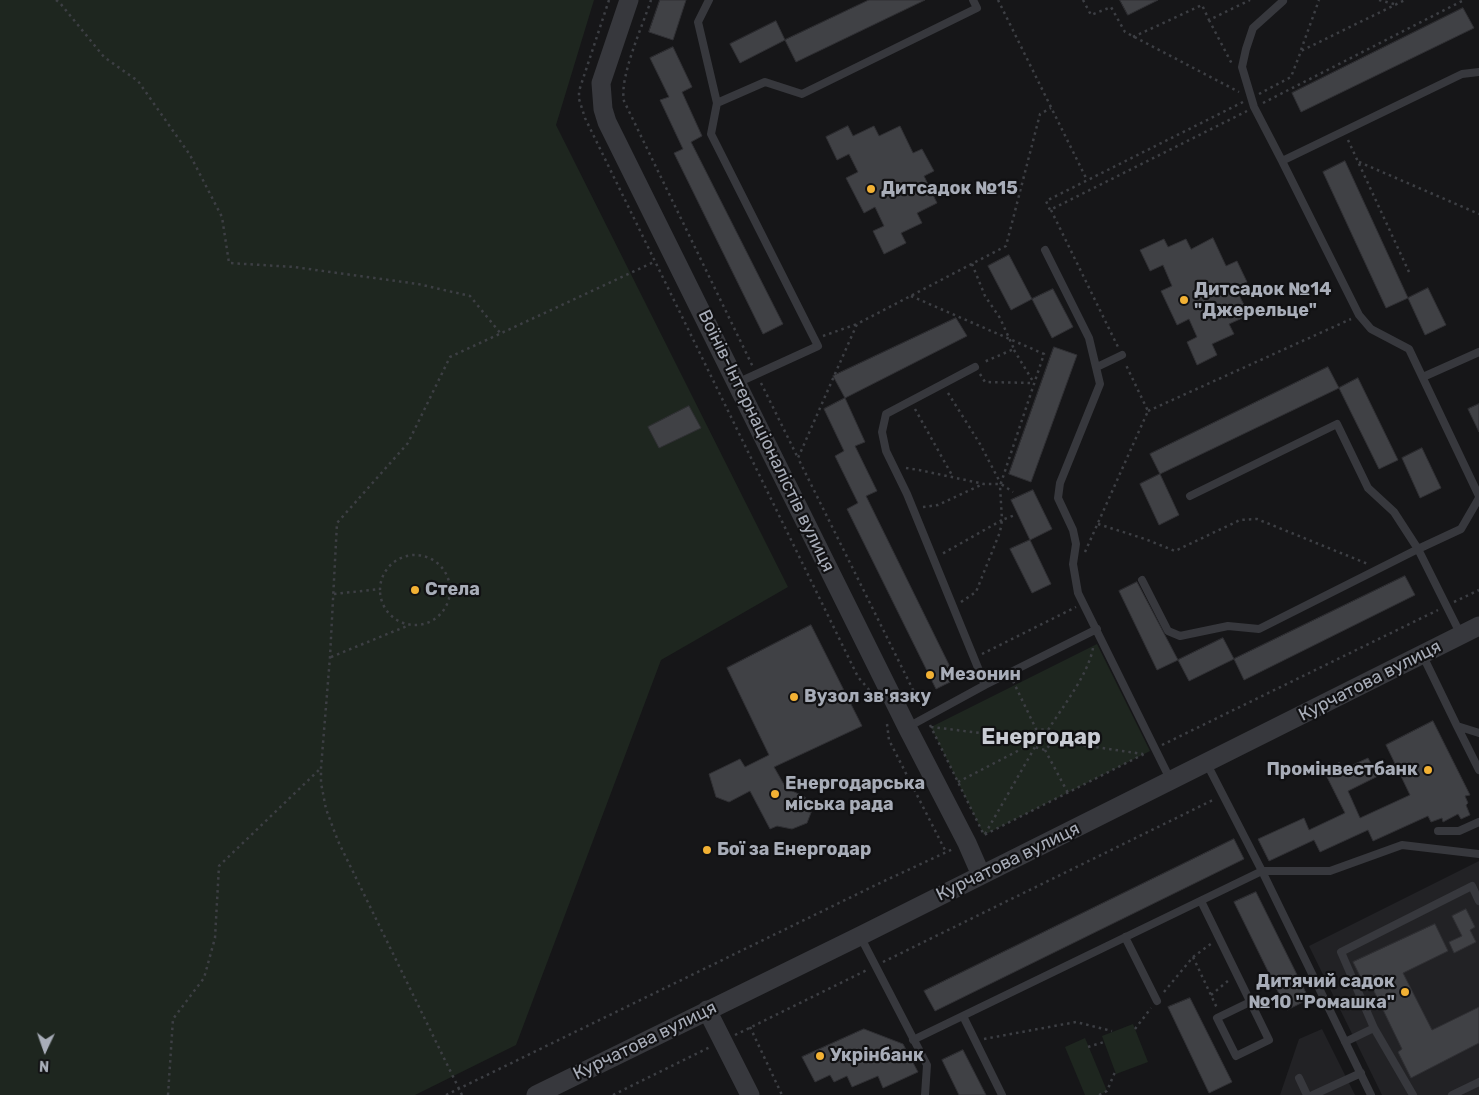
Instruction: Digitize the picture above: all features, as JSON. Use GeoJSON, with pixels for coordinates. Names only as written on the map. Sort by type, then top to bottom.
{"type":"FeatureCollection","features":[{"type":"Feature","properties":{"kind":"street","name":"Воїнів-Інтернаціоналістів вулиця"},"geometry":{"type":"LineString","coordinates":[[629,0],[601,83],[602,108],[616,140],[907,727],[967,843],[981,875]]}},
{"type":"Feature","properties":{"kind":"street","name":"Курчатова вулиця"},"geometry":{"type":"LineString","coordinates":[[545,1093],[707,1010],[1207,764],[1479,626]]}},
{"type":"Feature","properties":{"kind":"street"},"geometry":{"type":"LineString","coordinates":[[707,1010],[750,1095]]}},
{"type":"Feature","properties":{"kind":"lane"},"geometry":{"type":"LineString","coordinates":[[709,0],[698,22],[717,103],[711,134],[818,346],[737,383]]}},
{"type":"Feature","properties":{"kind":"lane"},"geometry":{"type":"LineString","coordinates":[[717,103],[765,82],[802,94],[977,8],[973,0]]}},
{"type":"Feature","properties":{"kind":"lane"},"geometry":{"type":"LineString","coordinates":[[1142,580],[1168,631],[1180,636],[1228,626],[1259,629],[1461,529],[1479,497],[1409,349],[1372,329],[1359,316],[1250,98],[1242,67],[1253,28],[1283,2]]}},
{"type":"Feature","properties":{"kind":"lane"},"geometry":{"type":"LineString","coordinates":[[1282,161],[1462,74],[1479,72]]}},
{"type":"Feature","properties":{"kind":"lane"},"geometry":{"type":"LineString","coordinates":[[1045,250],[1089,338],[1100,384],[1060,483],[1058,498],[1073,530],[1076,544],[1073,564],[1078,593],[1171,781]]}},
{"type":"Feature","properties":{"kind":"lane"},"geometry":{"type":"LineString","coordinates":[[1422,377],[1479,352]]}},
{"type":"Feature","properties":{"kind":"lane"},"geometry":{"type":"LineString","coordinates":[[1096,367],[1122,355]]}},
{"type":"Feature","properties":{"kind":"lane"},"geometry":{"type":"LineString","coordinates":[[975,368],[886,414],[882,432],[886,451],[914,509],[985,685]]}},
{"type":"Feature","properties":{"kind":"lane"},"geometry":{"type":"LineString","coordinates":[[1190,496],[1337,424],[1368,488],[1394,512],[1418,549],[1461,635]]}},
{"type":"Feature","properties":{"kind":"lane"},"geometry":{"type":"LineString","coordinates":[[907,727],[1010,672],[1097,629]]}},
{"type":"Feature","properties":{"kind":"lane"},"geometry":{"type":"LineString","coordinates":[[1422,654],[1479,770]]}},
{"type":"Feature","properties":{"kind":"lane"},"geometry":{"type":"LineString","coordinates":[[1458,726],[1479,733]]}},
{"type":"Feature","properties":{"kind":"lane"},"geometry":{"type":"LineString","coordinates":[[1207,764],[1262,871],[1371,1095]]}},
{"type":"Feature","properties":{"kind":"lane"},"geometry":{"type":"LineString","coordinates":[[1438,831],[1459,831],[1479,822]]}},
{"type":"Feature","properties":{"kind":"lane"},"geometry":{"type":"LineString","coordinates":[[913,1040],[1262,871],[1330,871],[1402,845],[1479,854]]}},
{"type":"Feature","properties":{"kind":"lane"},"geometry":{"type":"LineString","coordinates":[[1413,1095],[1374,1028],[1341,952],[1472,886],[1479,901]]}},
{"type":"Feature","properties":{"kind":"lane"},"geometry":{"type":"LineString","coordinates":[[1201,901],[1269,1040],[1236,1056],[1217,1018],[1250,1002]]}},
{"type":"Feature","properties":{"kind":"lane"},"geometry":{"type":"LineString","coordinates":[[860,936],[913,1040],[928,1065],[926,1095]]}},
{"type":"Feature","properties":{"kind":"lane"},"geometry":{"type":"LineString","coordinates":[[1125,937],[1157,1001]]}},
{"type":"Feature","properties":{"kind":"lane"},"geometry":{"type":"LineString","coordinates":[[963,1016],[1002,1095]]}},
{"type":"Feature","properties":{"kind":"lane"},"geometry":{"type":"LineString","coordinates":[[1345,1042],[1374,1028]]}},
{"type":"Feature","properties":{"kind":"lane"},"geometry":{"type":"LineString","coordinates":[[1313,1095],[1361,1073]]}},
{"type":"Feature","properties":{"kind":"lane"},"geometry":{"type":"LineString","coordinates":[[1299,1078],[1307,1095]]}},
{"type":"Feature","properties":{"kind":"lane"},"geometry":{"type":"LineString","coordinates":[[1452,1095],[1479,1082]]}},
{"type":"Feature","properties":{"kind":"path"},"geometry":{"type":"LineString","coordinates":[[56,0],[104,57],[138,81],[190,155],[222,217],[228,263],[294,266],[418,284],[470,296],[501,334]]}},
{"type":"Feature","properties":{"kind":"path"},"geometry":{"type":"LineString","coordinates":[[651,0],[626,73],[623,86],[624,101],[984,835]]}},
{"type":"Feature","properties":{"kind":"path"},"geometry":{"type":"LineString","coordinates":[[998,0],[1087,180]]}},
{"type":"Feature","properties":{"kind":"path"},"geometry":{"type":"LineString","coordinates":[[1083,0],[1091,15],[1111,7],[1125,32],[1250,98]]}},
{"type":"Feature","properties":{"kind":"path"},"geometry":{"type":"LineString","coordinates":[[1209,20],[1250,0]]}},
{"type":"Feature","properties":{"kind":"path"},"geometry":{"type":"LineString","coordinates":[[1319,0],[1291,77],[1046,201],[1050,210],[1464,0]]}},
{"type":"Feature","properties":{"kind":"path"},"geometry":{"type":"LineString","coordinates":[[1379,0],[1395,5]]}},
{"type":"Feature","properties":{"kind":"path"},"geometry":{"type":"LineString","coordinates":[[1301,51],[1405,0]]}},
{"type":"Feature","properties":{"kind":"path"},"geometry":{"type":"LineString","coordinates":[[1133,37],[1202,5],[1232,64]]}},
{"type":"Feature","properties":{"kind":"path"},"geometry":{"type":"LineString","coordinates":[[814,339],[857,324],[1006,246],[1040,114],[1051,108]]}},
{"type":"Feature","properties":{"kind":"path"},"geometry":{"type":"LineString","coordinates":[[1345,132],[1409,272]]}},
{"type":"Feature","properties":{"kind":"path"},"geometry":{"type":"LineString","coordinates":[[1358,162],[1479,214]]}},
{"type":"Feature","properties":{"kind":"path"},"geometry":{"type":"LineString","coordinates":[[462,1095],[338,841],[326,809],[320,768],[330,657],[337,523],[408,444],[450,357],[654,262]]}},
{"type":"Feature","properties":{"kind":"path"},"geometry":{"type":"LineString","coordinates":[[972,264],[985,296],[1000,318],[1008,338],[1034,383]]}},
{"type":"Feature","properties":{"kind":"path"},"geometry":{"type":"LineString","coordinates":[[911,296],[1044,354],[1001,484],[1002,520],[1000,532],[976,592],[954,607]]}},
{"type":"Feature","properties":{"kind":"path"},"geometry":{"type":"LineString","coordinates":[[1148,411],[1359,316]]}},
{"type":"Feature","properties":{"kind":"path"},"geometry":{"type":"LineString","coordinates":[[798,458],[857,324]]}},
{"type":"Feature","properties":{"kind":"path"},"geometry":{"type":"LineString","coordinates":[[1014,349],[990,359],[975,368],[985,382],[1034,383]]}},
{"type":"Feature","properties":{"kind":"path"},"geometry":{"type":"LineString","coordinates":[[942,385],[980,444],[1001,484],[1013,492]]}},
{"type":"Feature","properties":{"kind":"path"},"geometry":{"type":"LineString","coordinates":[[911,401],[953,478]]}},
{"type":"Feature","properties":{"kind":"path"},"geometry":{"type":"LineString","coordinates":[[894,467],[919,470],[984,484],[1001,484]]}},
{"type":"Feature","properties":{"kind":"path"},"geometry":{"type":"LineString","coordinates":[[914,509],[938,505],[984,484]]}},
{"type":"Feature","properties":{"kind":"path"},"geometry":{"type":"LineString","coordinates":[[934,559],[1002,520],[1015,515]]}},
{"type":"Feature","properties":{"kind":"path"},"geometry":{"type":"LineString","coordinates":[[1098,524],[1175,551],[1240,520],[1257,518],[1378,569]]}},
{"type":"Feature","properties":{"kind":"path"},"geometry":{"type":"LineString","coordinates":[[418,555],[430,558],[440,565],[450,585],[450,596],[447,607],[440,616],[430,623],[420,626],[408,625],[398,622],[388,614],[382,604],[380,580],[395,561],[406,556],[418,555]]}},
{"type":"Feature","properties":{"kind":"path"},"geometry":{"type":"LineString","coordinates":[[334,594],[380,589]]}},
{"type":"Feature","properties":{"kind":"path"},"geometry":{"type":"LineString","coordinates":[[446,1095],[882,882],[984,835],[1155,748],[1479,590]]}},
{"type":"Feature","properties":{"kind":"path"},"geometry":{"type":"LineString","coordinates":[[974,657],[1000,646],[1084,603]]}},
{"type":"Feature","properties":{"kind":"path"},"geometry":{"type":"LineString","coordinates":[[830,621],[858,677],[875,696]]}},
{"type":"Feature","properties":{"kind":"path"},"geometry":{"type":"LineString","coordinates":[[330,657],[408,625]]}},
{"type":"Feature","properties":{"kind":"path"},"geometry":{"type":"LineString","coordinates":[[1048,730],[1079,680],[1091,656],[1097,629]]}},
{"type":"Feature","properties":{"kind":"path"},"geometry":{"type":"LineString","coordinates":[[1010,672],[1036,729]]}},
{"type":"Feature","properties":{"kind":"path"},"geometry":{"type":"LineString","coordinates":[[887,716],[889,740],[946,852]]}},
{"type":"Feature","properties":{"kind":"path"},"geometry":{"type":"LineString","coordinates":[[931,727],[1031,739]]}},
{"type":"Feature","properties":{"kind":"path"},"geometry":{"type":"LineString","coordinates":[[1036,729],[1048,730]]}},
{"type":"Feature","properties":{"kind":"path"},"geometry":{"type":"LineString","coordinates":[[1031,739],[1036,729]]}},
{"type":"Feature","properties":{"kind":"path"},"geometry":{"type":"LineString","coordinates":[[1048,730],[1054,741]]}},
{"type":"Feature","properties":{"kind":"path"},"geometry":{"type":"LineString","coordinates":[[1031,739],[1034,745],[1045,750],[1068,793]]}},
{"type":"Feature","properties":{"kind":"path"},"geometry":{"type":"LineString","coordinates":[[1054,741],[1144,754]]}},
{"type":"Feature","properties":{"kind":"path"},"geometry":{"type":"LineString","coordinates":[[1045,750],[1054,741]]}},
{"type":"Feature","properties":{"kind":"path"},"geometry":{"type":"LineString","coordinates":[[958,782],[1034,745]]}},
{"type":"Feature","properties":{"kind":"path"},"geometry":{"type":"LineString","coordinates":[[984,835],[1034,745]]}},
{"type":"Feature","properties":{"kind":"path"},"geometry":{"type":"LineString","coordinates":[[168,1095],[173,1019],[204,978],[215,938],[220,866],[320,768]]}},
{"type":"Feature","properties":{"kind":"path"},"geometry":{"type":"LineString","coordinates":[[613,1095],[1223,795]]}},
{"type":"Feature","properties":{"kind":"path"},"geometry":{"type":"LineString","coordinates":[[1135,1028],[1193,957],[1219,938]]}},
{"type":"Feature","properties":{"kind":"path"},"geometry":{"type":"LineString","coordinates":[[1193,957],[1221,1016]]}},
{"type":"Feature","properties":{"kind":"path"},"geometry":{"type":"LineString","coordinates":[[1211,995],[1237,974]]}},
{"type":"Feature","properties":{"kind":"path"},"geometry":{"type":"LineString","coordinates":[[975,1041],[1076,1022],[1112,1032]]}},
{"type":"Feature","properties":{"kind":"path"},"geometry":{"type":"LineString","coordinates":[[750,1027],[782,1095]]}},
{"type":"Feature","properties":{"kind":"path"},"geometry":{"type":"LineString","coordinates":[[1088,1047],[1104,1042]]}},
{"type":"Feature","properties":{"kind":"path"},"geometry":{"type":"LineString","coordinates":[[1099,1095],[1107,1092],[1115,1072]]}},
{"type":"Feature","properties":{"kind":"shaded area"},"geometry":{"type":"Polygon","coordinates":[[[0,0],[594,0],[556,125],[788,587],[661,660],[516,1045],[415,1095],[0,1095],[0,0]]]}},
{"type":"Feature","properties":{"kind":"shaded area"},"geometry":{"type":"Polygon","coordinates":[[[1097,644],[1150,751],[984,835],[931,727],[1097,644]]]}},
{"type":"Feature","properties":{"kind":"shaded area","name":"Дитячий садок №10 \"Ромашка\""},"geometry":{"type":"Polygon","coordinates":[[[1479,861],[1479,1095],[1382,1095],[1309,946],[1479,861]]]}},
{"type":"Feature","properties":{"kind":"shaded area"},"geometry":{"type":"Polygon","coordinates":[[[1133,1024],[1148,1062],[1116,1074],[1102,1036],[1133,1024]]]}},
{"type":"Feature","properties":{"kind":"shaded area"},"geometry":{"type":"Polygon","coordinates":[[[1322,1029],[1355,1095],[1280,1095],[1299,1039],[1322,1029]]]}},
{"type":"Feature","properties":{"kind":"shaded area"},"geometry":{"type":"Polygon","coordinates":[[[1085,1038],[1107,1091],[1099,1095],[1085,1095],[1065,1047],[1085,1038]]]}},
{"type":"Feature","properties":{"kind":"building"},"geometry":{"type":"Polygon","coordinates":[[[660,0],[686,0],[673,40],[649,32],[660,0]]]}},
{"type":"Feature","properties":{"kind":"building"},"geometry":{"type":"Polygon","coordinates":[[[869,0],[925,0],[796,62],[785,40],[869,0]]]}},
{"type":"Feature","properties":{"kind":"building"},"geometry":{"type":"Polygon","coordinates":[[[1120,0],[1158,0],[1128,15],[1120,0]]]}},
{"type":"Feature","properties":{"kind":"building"},"geometry":{"type":"Polygon","coordinates":[[[1463,8],[1474,28],[1301,112],[1292,93],[1463,8]]]}},
{"type":"Feature","properties":{"kind":"building"},"geometry":{"type":"Polygon","coordinates":[[[776,21],[785,40],[740,63],[730,44],[776,21]]]}},
{"type":"Feature","properties":{"kind":"building"},"geometry":{"type":"Polygon","coordinates":[[[673,47],[692,87],[682,92],[702,136],[691,142],[783,324],[763,334],[674,153],[683,149],[660,100],[669,97],[650,58],[673,47]]]}},
{"type":"Feature","properties":{"kind":"building","name":"Дитсадок №15"},"geometry":{"type":"Polygon","coordinates":[[[848,126],[853,136],[874,126],[879,136],[900,126],[913,153],[922,149],[934,171],[924,176],[937,203],[917,213],[922,223],[901,233],[906,243],[884,254],[873,231],[884,226],[875,207],[864,213],[846,178],[858,172],[849,154],[837,160],[826,137],[848,126]]]}},
{"type":"Feature","properties":{"kind":"building"},"geometry":{"type":"Polygon","coordinates":[[[1345,161],[1408,298],[1386,308],[1323,172],[1345,161]]]}},
{"type":"Feature","properties":{"kind":"building","name":"Дитсадок №14 \"Джерельце\""},"geometry":{"type":"Polygon","coordinates":[[[1213,238],[1226,266],[1237,261],[1247,282],[1235,287],[1249,315],[1229,324],[1234,334],[1212,344],[1217,355],[1197,365],[1187,342],[1197,337],[1189,319],[1177,325],[1161,291],[1172,286],[1163,265],[1150,271],[1140,250],[1164,239],[1168,247],[1186,239],[1191,249],[1213,238]]]}},
{"type":"Feature","properties":{"kind":"building"},"geometry":{"type":"Polygon","coordinates":[[[1009,255],[1032,299],[1011,310],[988,266],[1009,255]]]}},
{"type":"Feature","properties":{"kind":"building"},"geometry":{"type":"Polygon","coordinates":[[[1428,288],[1446,325],[1425,335],[1408,298],[1428,288]]]}},
{"type":"Feature","properties":{"kind":"building"},"geometry":{"type":"Polygon","coordinates":[[[1053,289],[1073,327],[1052,338],[1032,299],[1053,289]]]}},
{"type":"Feature","properties":{"kind":"building"},"geometry":{"type":"Polygon","coordinates":[[[956,318],[967,336],[845,398],[833,376],[956,318]]]}},
{"type":"Feature","properties":{"kind":"building"},"geometry":{"type":"Polygon","coordinates":[[[1054,347],[1077,355],[1031,482],[1009,474],[1054,347]]]}},
{"type":"Feature","properties":{"kind":"building"},"geometry":{"type":"Polygon","coordinates":[[[1328,367],[1339,388],[1160,474],[1150,454],[1328,367]]]}},
{"type":"Feature","properties":{"kind":"building"},"geometry":{"type":"Polygon","coordinates":[[[1358,378],[1398,460],[1379,469],[1339,388],[1358,378]]]}},
{"type":"Feature","properties":{"kind":"building"},"geometry":{"type":"Polygon","coordinates":[[[845,398],[865,442],[855,446],[877,491],[866,496],[956,679],[936,689],[847,509],[858,503],[835,456],[844,451],[824,409],[845,398]]]}},
{"type":"Feature","properties":{"kind":"building"},"geometry":{"type":"Polygon","coordinates":[[[1479,404],[1479,432],[1468,409],[1479,404]]]}},
{"type":"Feature","properties":{"kind":"building"},"geometry":{"type":"Polygon","coordinates":[[[689,406],[701,428],[659,448],[648,427],[689,406]]]}},
{"type":"Feature","properties":{"kind":"building"},"geometry":{"type":"Polygon","coordinates":[[[1422,448],[1441,488],[1420,498],[1402,458],[1422,448]]]}},
{"type":"Feature","properties":{"kind":"building"},"geometry":{"type":"Polygon","coordinates":[[[1160,474],[1179,515],[1159,525],[1140,484],[1160,474]]]}},
{"type":"Feature","properties":{"kind":"building"},"geometry":{"type":"Polygon","coordinates":[[[1033,490],[1052,529],[1030,540],[1011,500],[1033,490]]]}},
{"type":"Feature","properties":{"kind":"building"},"geometry":{"type":"Polygon","coordinates":[[[1030,540],[1051,584],[1032,593],[1010,549],[1030,540]]]}},
{"type":"Feature","properties":{"kind":"building"},"geometry":{"type":"Polygon","coordinates":[[[1405,576],[1415,595],[1244,680],[1234,659],[1405,576]]]}},
{"type":"Feature","properties":{"kind":"building"},"geometry":{"type":"Polygon","coordinates":[[[1137,582],[1178,660],[1157,670],[1119,591],[1137,582]]]}},
{"type":"Feature","properties":{"kind":"building","name":"Вузол зв'язку"},"geometry":{"type":"Polygon","coordinates":[[[811,625],[862,726],[774,767],[786,788],[805,797],[812,810],[807,823],[792,829],[777,826],[770,829],[750,791],[729,802],[716,797],[709,774],[740,759],[745,767],[769,755],[727,668],[811,625]]]}},
{"type":"Feature","properties":{"kind":"building"},"geometry":{"type":"Polygon","coordinates":[[[1223,638],[1234,659],[1189,681],[1178,660],[1223,638]]]}},
{"type":"Feature","properties":{"kind":"building"},"geometry":{"type":"Polygon","coordinates":[[[1433,721],[1470,795],[1465,796],[1470,815],[1461,819],[1458,814],[1443,822],[1442,818],[1431,822],[1428,816],[1373,841],[1368,830],[1320,852],[1314,840],[1269,861],[1258,839],[1304,818],[1309,830],[1345,813],[1326,775],[1339,762],[1344,769],[1368,758],[1378,776],[1348,791],[1360,818],[1410,795],[1386,745],[1433,721]]]}},
{"type":"Feature","properties":{"kind":"building"},"geometry":{"type":"Polygon","coordinates":[[[1234,839],[1244,859],[935,1011],[924,991],[1234,839]]]}},
{"type":"Feature","properties":{"kind":"building"},"geometry":{"type":"Polygon","coordinates":[[[1256,892],[1309,999],[1287,1010],[1234,902],[1256,892]]]}},
{"type":"Feature","properties":{"kind":"building"},"geometry":{"type":"Polygon","coordinates":[[[1466,909],[1475,927],[1470,930],[1476,942],[1454,953],[1449,942],[1462,936],[1452,916],[1466,909]]]}},
{"type":"Feature","properties":{"kind":"building"},"geometry":{"type":"Polygon","coordinates":[[[1435,924],[1448,951],[1403,973],[1432,1030],[1479,1007],[1479,1043],[1411,1078],[1398,1052],[1402,1049],[1371,985],[1366,988],[1353,962],[1435,924]]]}},
{"type":"Feature","properties":{"kind":"building"},"geometry":{"type":"Polygon","coordinates":[[[1190,998],[1232,1082],[1209,1093],[1168,1007],[1190,998]]]}},
{"type":"Feature","properties":{"kind":"building"},"geometry":{"type":"Polygon","coordinates":[[[864,1029],[903,1044],[918,1072],[883,1088],[878,1076],[852,1087],[847,1076],[834,1082],[830,1075],[815,1082],[802,1057],[864,1029]]]}},
{"type":"Feature","properties":{"kind":"building"},"geometry":{"type":"Polygon","coordinates":[[[963,1050],[986,1095],[959,1095],[942,1060],[963,1050]]]}},
{"type":"Feature","properties":{"kind":"place","name":"Дитсадок №15"},"geometry":{"type":"Point","coordinates":[871,189]}},
{"type":"Feature","properties":{"kind":"place","name":"Дитсадок №14 \"Джерельце\""},"geometry":{"type":"Point","coordinates":[1184,300]}},
{"type":"Feature","properties":{"kind":"place","name":"Стела"},"geometry":{"type":"Point","coordinates":[415,590]}},
{"type":"Feature","properties":{"kind":"place","name":"Мезонин"},"geometry":{"type":"Point","coordinates":[930,675]}},
{"type":"Feature","properties":{"kind":"place","name":"Вузол зв'язку"},"geometry":{"type":"Point","coordinates":[794,697]}},
{"type":"Feature","properties":{"kind":"place","name":"Промінвестбанк"},"geometry":{"type":"Point","coordinates":[1428,770]}},
{"type":"Feature","properties":{"kind":"place","name":"Енергодарська міська рада"},"geometry":{"type":"Point","coordinates":[775,794]}},
{"type":"Feature","properties":{"kind":"place","name":"Бої за Енергодар"},"geometry":{"type":"Point","coordinates":[707,850]}},
{"type":"Feature","properties":{"kind":"place","name":"Дитячий садок №10 \"Ромашка\""},"geometry":{"type":"Point","coordinates":[1405,992]}},
{"type":"Feature","properties":{"kind":"place","name":"Укрінбанк"},"geometry":{"type":"Point","coordinates":[820,1056]}},
{"type":"Feature","properties":{"kind":"district","name":"Енергодар"},"geometry":{"type":"Point","coordinates":[1041,738]}}]}
